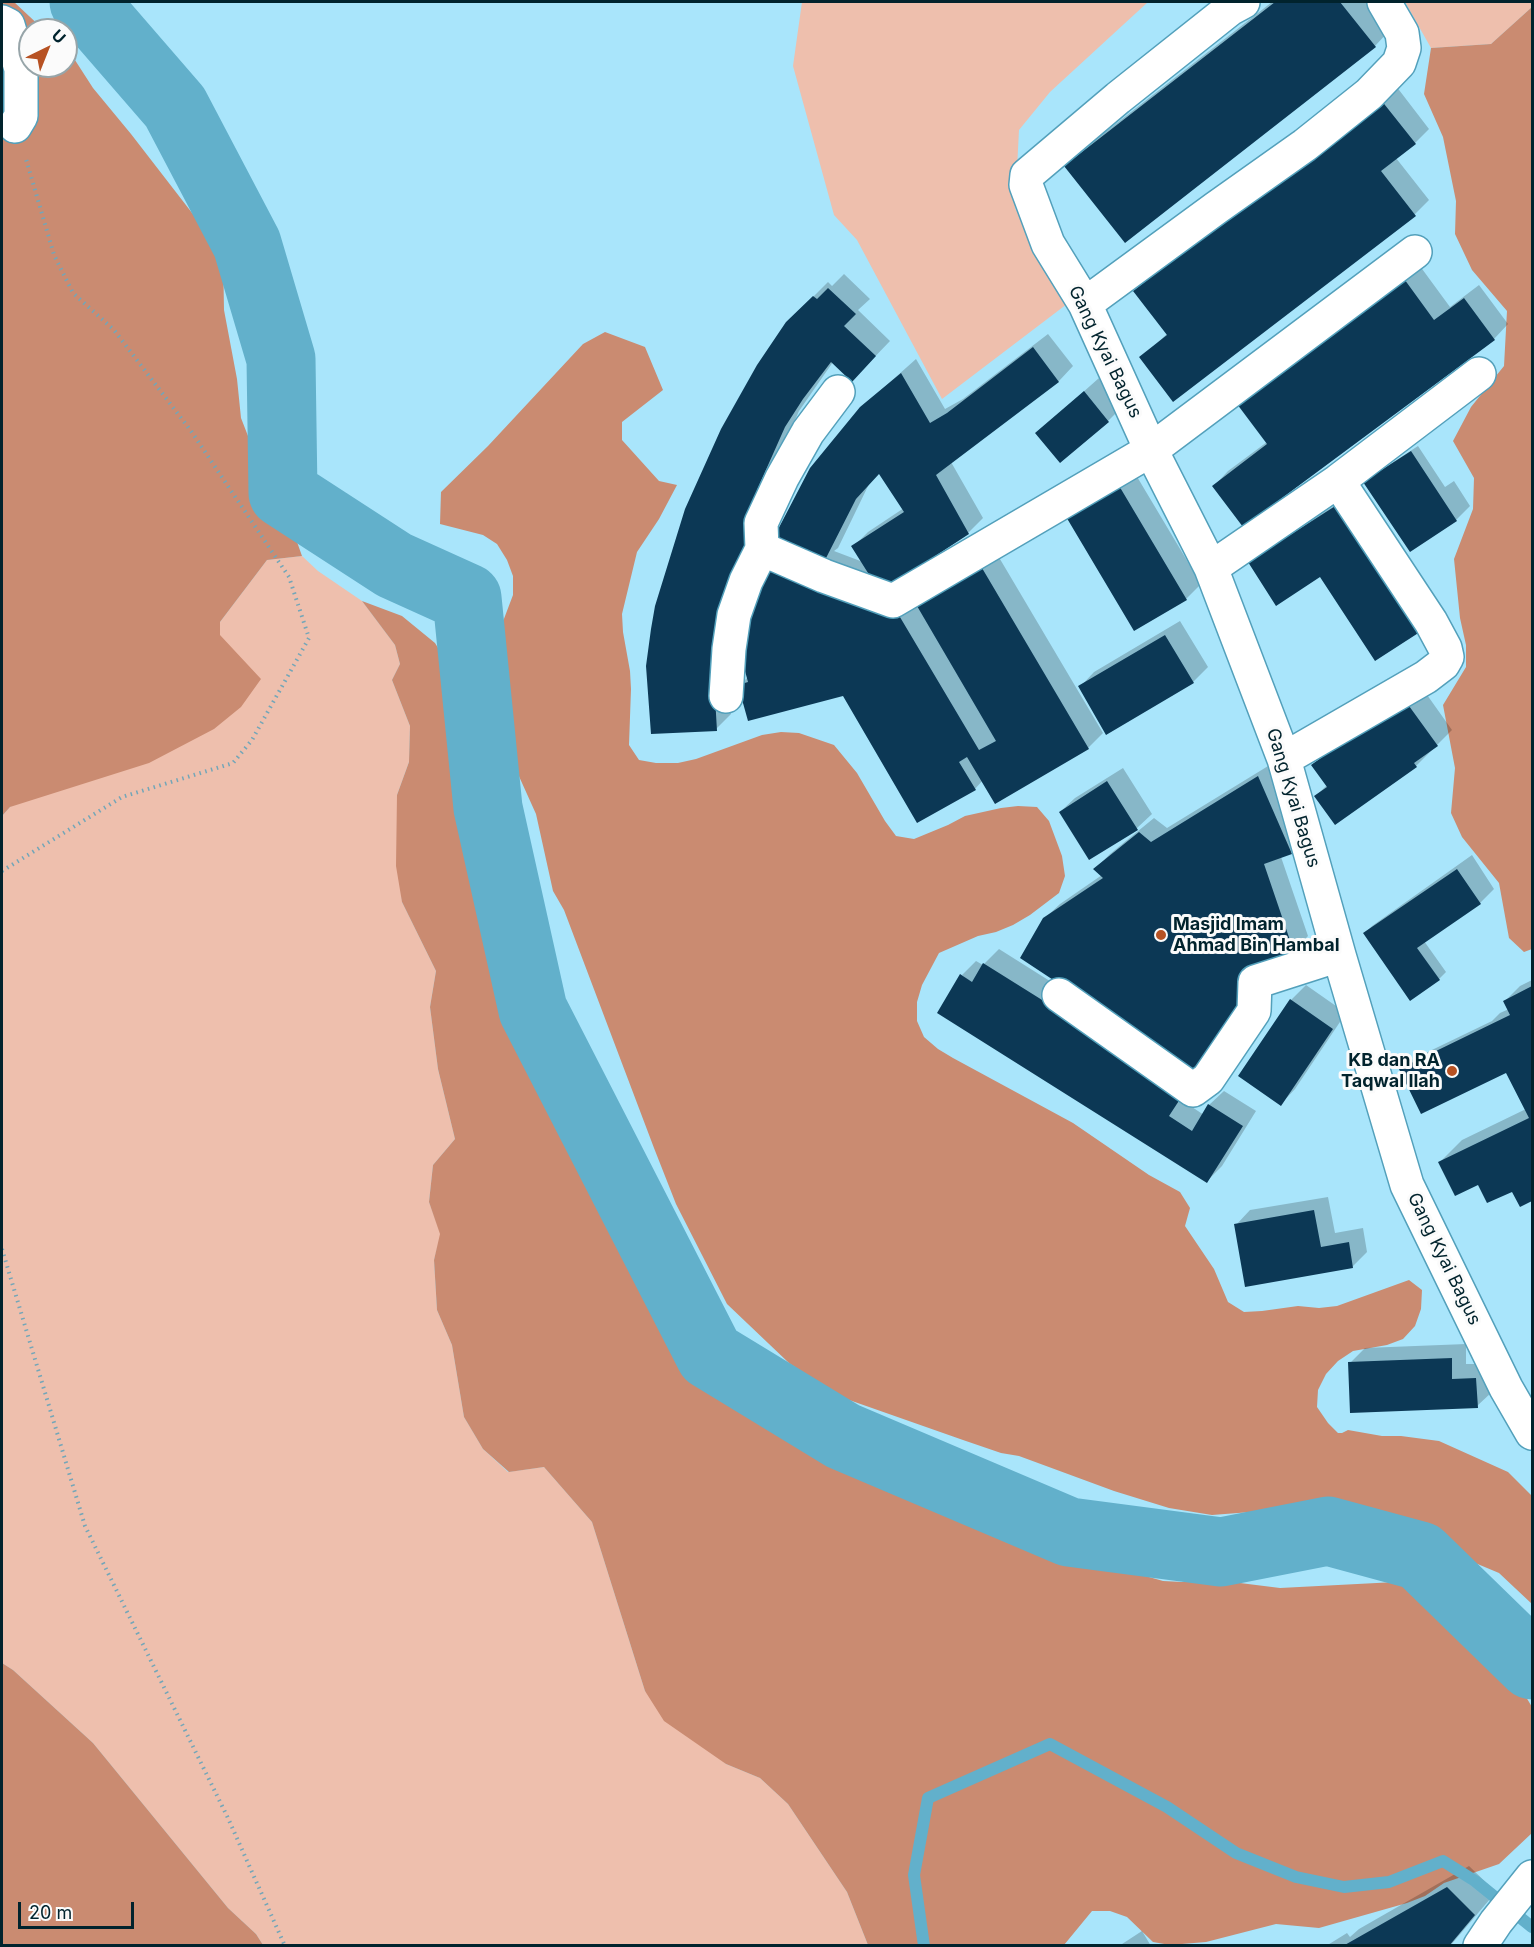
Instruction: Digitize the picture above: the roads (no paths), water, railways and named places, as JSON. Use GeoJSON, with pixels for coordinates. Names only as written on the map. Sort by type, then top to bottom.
{"type":"FeatureCollection","features":[{"type":"Feature","properties":{"kind":"street","name":"Gang Kyai Bagus"},"geometry":{"type":"LineString","coordinates":[[1243,2],[1230,9],[1128,90],[1027,175],[1026,185],[1048,244],[1085,304],[1151,450],[1211,568],[1284,759],[1407,1185],[1506,1388],[1533,1433]]}},
{"type":"Feature","properties":{"kind":"street"},"geometry":{"type":"LineString","coordinates":[[1085,304],[1305,145],[1370,94],[1399,63],[1404,48],[1402,33],[1384,2]]}},
{"type":"Feature","properties":{"kind":"street"},"geometry":{"type":"LineString","coordinates":[[2,22],[8,25],[21,69],[21,116],[15,126]]}},
{"type":"Feature","properties":{"kind":"street"},"geometry":{"type":"LineString","coordinates":[[762,549],[824,576],[893,601],[1151,450],[1415,252]]}},
{"type":"Feature","properties":{"kind":"street"},"geometry":{"type":"LineString","coordinates":[[1211,568],[1338,481],[1479,374]]}},
{"type":"Feature","properties":{"kind":"street"},"geometry":{"type":"LineString","coordinates":[[726,696],[734,615],[746,581],[762,549],[761,523],[782,478],[808,432],[838,392]]}},
{"type":"Feature","properties":{"kind":"street"},"geometry":{"type":"LineString","coordinates":[[1284,759],[1426,677],[1443,664],[1448,657],[1431,622],[1338,481]]}},
{"type":"Feature","properties":{"kind":"street"},"geometry":{"type":"LineString","coordinates":[[1059,995],[1193,1090],[1208,1080],[1254,1011],[1254,982],[1339,955]]}},
{"type":"Feature","properties":{"kind":"street"},"geometry":{"type":"LineString","coordinates":[[1488,1934],[1533,1877]]}},
{"type":"Feature","properties":{"kind":"waterway"},"geometry":{"type":"LineString","coordinates":[[84,2],[175,107],[247,244],[281,359],[283,493],[394,565],[467,598],[488,808],[533,1010],[710,1355],[843,1436],[1069,1532],[1221,1552],[1328,1531],[1420,1556],[1532,1665]]}},
{"type":"Feature","properties":{"kind":"waterway"},"geometry":{"type":"LineString","coordinates":[[924,1946],[914,1875],[928,1798],[1050,1744],[1167,1807],[1236,1853],[1296,1877],[1344,1887],[1389,1882],[1443,1861],[1475,1881],[1532,1927]]}},
{"type":"Feature","properties":{"kind":"place","name":"Masjid Imam Ahmad Bin Hambal"},"geometry":{"type":"Point","coordinates":[1161,935]}},
{"type":"Feature","properties":{"kind":"place","name":"KB dan RA Taqwal Ilah"},"geometry":{"type":"Point","coordinates":[1452,1071]}}]}
